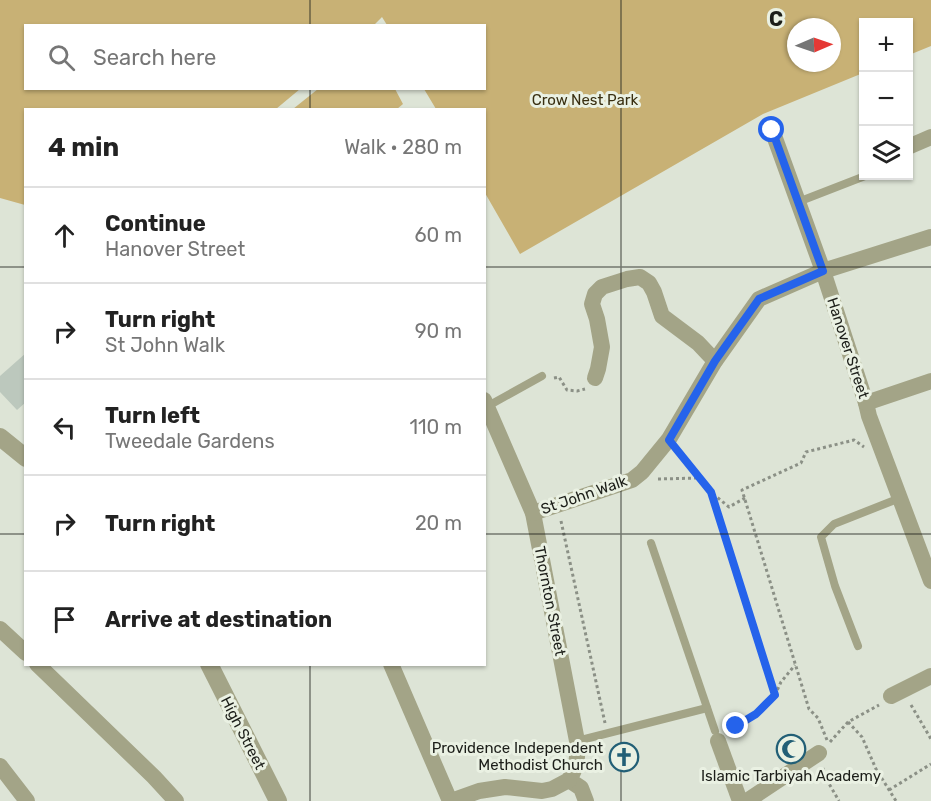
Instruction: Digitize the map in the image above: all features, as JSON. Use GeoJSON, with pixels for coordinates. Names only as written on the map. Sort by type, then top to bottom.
{"type":"FeatureCollection","features":[{"type":"Feature","properties":{"kind":"street","name":"Hanover Street"},"geometry":{"type":"LineString","coordinates":[[772,130],[823,271],[869,416],[931,581]]}},
{"type":"Feature","properties":{"kind":"street"},"geometry":{"type":"LineString","coordinates":[[913,145],[931,137]]}},
{"type":"Feature","properties":{"kind":"street","name":"St John Walk"},"geometry":{"type":"LineString","coordinates":[[533,513],[632,480],[642,472],[669,440],[715,361],[759,299],[823,271],[931,237]]}},
{"type":"Feature","properties":{"kind":"street"},"geometry":{"type":"LineString","coordinates":[[595,378],[602,347],[592,304],[596,294],[602,287],[640,277],[649,283],[662,316],[698,343],[715,361]]}},
{"type":"Feature","properties":{"kind":"street"},"geometry":{"type":"LineString","coordinates":[[866,404],[931,381]]}},
{"type":"Feature","properties":{"kind":"street","name":"Thornton Street"},"geometry":{"type":"LineString","coordinates":[[486,403],[533,513],[577,741],[578,758],[569,780]]}},
{"type":"Feature","properties":{"kind":"street"},"geometry":{"type":"LineString","coordinates":[[0,437],[24,456]]}},
{"type":"Feature","properties":{"kind":"street"},"geometry":{"type":"LineString","coordinates":[[0,629],[24,651]]}},
{"type":"Feature","properties":{"kind":"street"},"geometry":{"type":"LineString","coordinates":[[39,666],[176,801]]}},
{"type":"Feature","properties":{"kind":"street","name":"High Street"},"geometry":{"type":"LineString","coordinates":[[210,666],[278,801]]}},
{"type":"Feature","properties":{"kind":"street"},"geometry":{"type":"LineString","coordinates":[[392,666],[451,801],[479,791],[506,787],[552,789],[569,780],[581,788],[586,801]]}},
{"type":"Feature","properties":{"kind":"street"},"geometry":{"type":"LineString","coordinates":[[891,697],[931,676]]}},
{"type":"Feature","properties":{"kind":"street"},"geometry":{"type":"LineString","coordinates":[[717,736],[740,801]]}},
{"type":"Feature","properties":{"kind":"street"},"geometry":{"type":"LineString","coordinates":[[747,801],[819,753]]}},
{"type":"Feature","properties":{"kind":"street"},"geometry":{"type":"LineString","coordinates":[[0,766],[27,801]]}},
{"type":"Feature","properties":{"kind":"lane"},"geometry":{"type":"LineString","coordinates":[[798,202],[859,178]]}},
{"type":"Feature","properties":{"kind":"lane"},"geometry":{"type":"LineString","coordinates":[[486,403],[542,376]]}},
{"type":"Feature","properties":{"kind":"lane"},"geometry":{"type":"LineString","coordinates":[[858,646],[835,586],[821,537],[834,524],[900,498]]}},
{"type":"Feature","properties":{"kind":"lane"},"geometry":{"type":"LineString","coordinates":[[651,543],[717,736]]}},
{"type":"Feature","properties":{"kind":"lane"},"geometry":{"type":"LineString","coordinates":[[577,741],[707,708]]}},
{"type":"Feature","properties":{"kind":"path"},"geometry":{"type":"LineString","coordinates":[[542,376],[544,381],[559,377],[567,390],[577,392],[589,387],[595,378]]}},
{"type":"Feature","properties":{"kind":"path"},"geometry":{"type":"LineString","coordinates":[[669,440],[711,492],[729,507],[746,498]]}},
{"type":"Feature","properties":{"kind":"path"},"geometry":{"type":"LineString","coordinates":[[880,447],[863,447],[854,440],[806,452],[801,463],[742,490],[809,710],[818,718],[829,744],[848,722],[891,697],[899,702],[909,702],[931,739]]}},
{"type":"Feature","properties":{"kind":"path"},"geometry":{"type":"LineString","coordinates":[[632,480],[699,478]]}},
{"type":"Feature","properties":{"kind":"path"},"geometry":{"type":"LineString","coordinates":[[711,492],[775,695]]}},
{"type":"Feature","properties":{"kind":"path"},"geometry":{"type":"LineString","coordinates":[[557,505],[607,734]]}},
{"type":"Feature","properties":{"kind":"path"},"geometry":{"type":"LineString","coordinates":[[717,736],[756,714],[775,695],[781,682],[795,665]]}},
{"type":"Feature","properties":{"kind":"path"},"geometry":{"type":"LineString","coordinates":[[848,722],[862,737],[876,769],[896,801]]}},
{"type":"Feature","properties":{"kind":"path"},"geometry":{"type":"LineString","coordinates":[[819,753],[824,775],[839,801]]}},
{"type":"Feature","properties":{"kind":"path"},"geometry":{"type":"LineString","coordinates":[[889,790],[931,764]]}},
{"type":"Feature","properties":{"kind":"green space","name":"Crow Nest Park"},"geometry":{"type":"Polygon","coordinates":[[[0,0],[931,0],[931,46],[913,53],[913,18],[859,18],[859,75],[763,114],[520,254],[486,195],[486,108],[435,108],[425,90],[486,90],[486,24],[386,24],[382,17],[375,24],[24,24],[24,90],[299,90],[277,108],[24,108],[24,205],[0,198],[0,0]]]}},
{"type":"Feature","properties":{"kind":"green space"},"geometry":{"type":"Polygon","coordinates":[[[317,90],[396,90],[403,104],[398,108],[294,108],[317,90]]]}},
{"type":"Feature","properties":{"kind":"building"},"geometry":{"type":"Polygon","coordinates":[[[24,355],[24,404],[17,410],[0,392],[0,376],[24,355]]]}},
{"type":"Feature","properties":{"kind":"place","name":"Islamic Tarbiyah Academy"},"geometry":{"type":"Point","coordinates":[791,749]}},
{"type":"Feature","properties":{"kind":"place","name":"Providence Independent Methodist Church"},"geometry":{"type":"Point","coordinates":[624,757]}},
{"type":"Feature","properties":{"kind":"route"},"geometry":{"type":"LineString","coordinates":[[736,726],[756,714],[775,695],[711,492],[669,440],[715,361],[759,299],[823,271],[772,130]]}}]}
